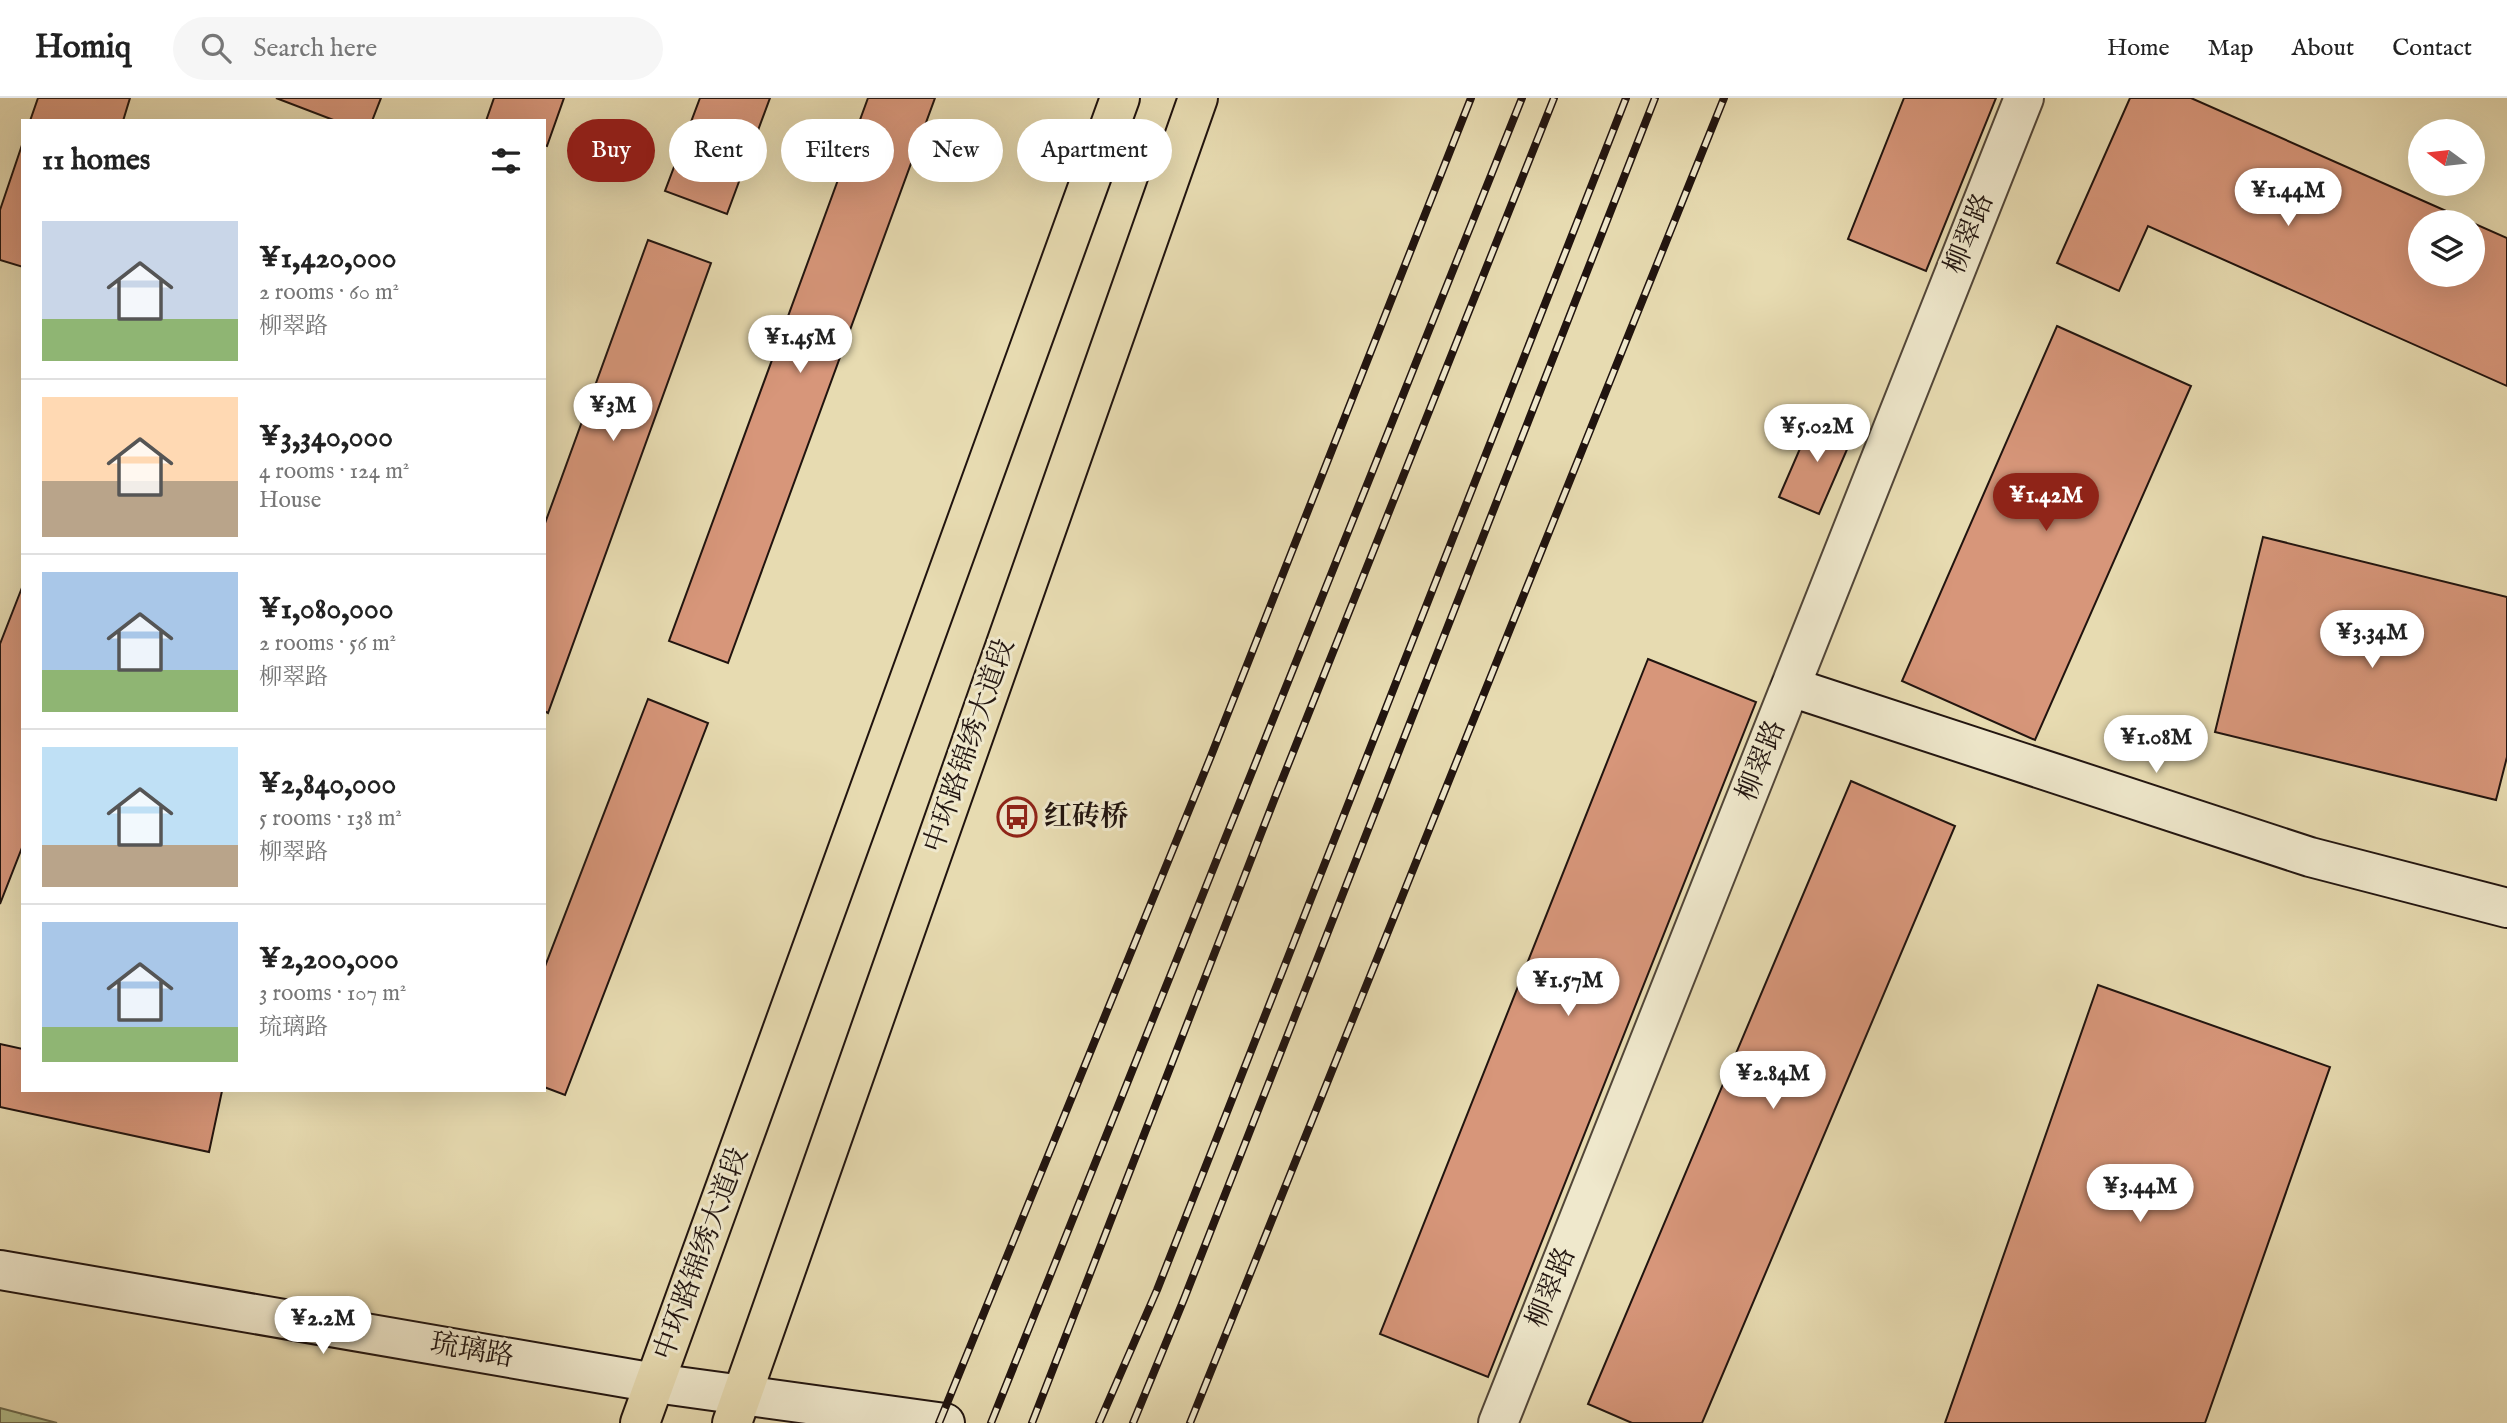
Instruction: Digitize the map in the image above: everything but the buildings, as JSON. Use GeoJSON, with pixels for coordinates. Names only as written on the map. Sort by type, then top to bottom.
{"type":"FeatureCollection","features":[{"type":"Feature","properties":{"kind":"main road","name":"中环路锦绣大道段"},"geometry":{"type":"LineString","coordinates":[[640,1423],[1120,98]]}},
{"type":"Feature","properties":{"kind":"main road","name":"中环路锦绣大道段"},"geometry":{"type":"LineString","coordinates":[[737,1408],[1198,98]]}},
{"type":"Feature","properties":{"kind":"street","name":"柳翠路"},"geometry":{"type":"LineString","coordinates":[[1498,1423],[2024,98]]}},
{"type":"Feature","properties":{"kind":"street"},"geometry":{"type":"LineString","coordinates":[[1791,687],[2310,857],[2507,908]]}},
{"type":"Feature","properties":{"kind":"street","name":"琉璃路"},"geometry":{"type":"LineString","coordinates":[[0,1270],[655,1383],[737,1408],[945,1423]]}},
{"type":"Feature","properties":{"kind":"green space"},"geometry":{"type":"Polygon","coordinates":[[[0,1408],[57,1423],[0,1423],[0,1408]]]}},
{"type":"Feature","properties":{"kind":"railway"},"geometry":{"type":"LineString","coordinates":[[939,1423],[1211,756],[1471,98]]}},
{"type":"Feature","properties":{"kind":"railway"},"geometry":{"type":"LineString","coordinates":[[991,1423],[1522,98]]}},
{"type":"Feature","properties":{"kind":"railway"},"geometry":{"type":"LineString","coordinates":[[1032,1423],[1276,795],[1554,98]]}},
{"type":"Feature","properties":{"kind":"railway"},"geometry":{"type":"LineString","coordinates":[[1099,1423],[1157,1290],[1626,98]]}},
{"type":"Feature","properties":{"kind":"railway"},"geometry":{"type":"LineString","coordinates":[[1133,1423],[1655,98]]}},
{"type":"Feature","properties":{"kind":"railway"},"geometry":{"type":"LineString","coordinates":[[1190,1423],[1724,98]]}},
{"type":"Feature","properties":{"kind":"place","name":"红砖桥"},"geometry":{"type":"Point","coordinates":[1017,817]}}]}
